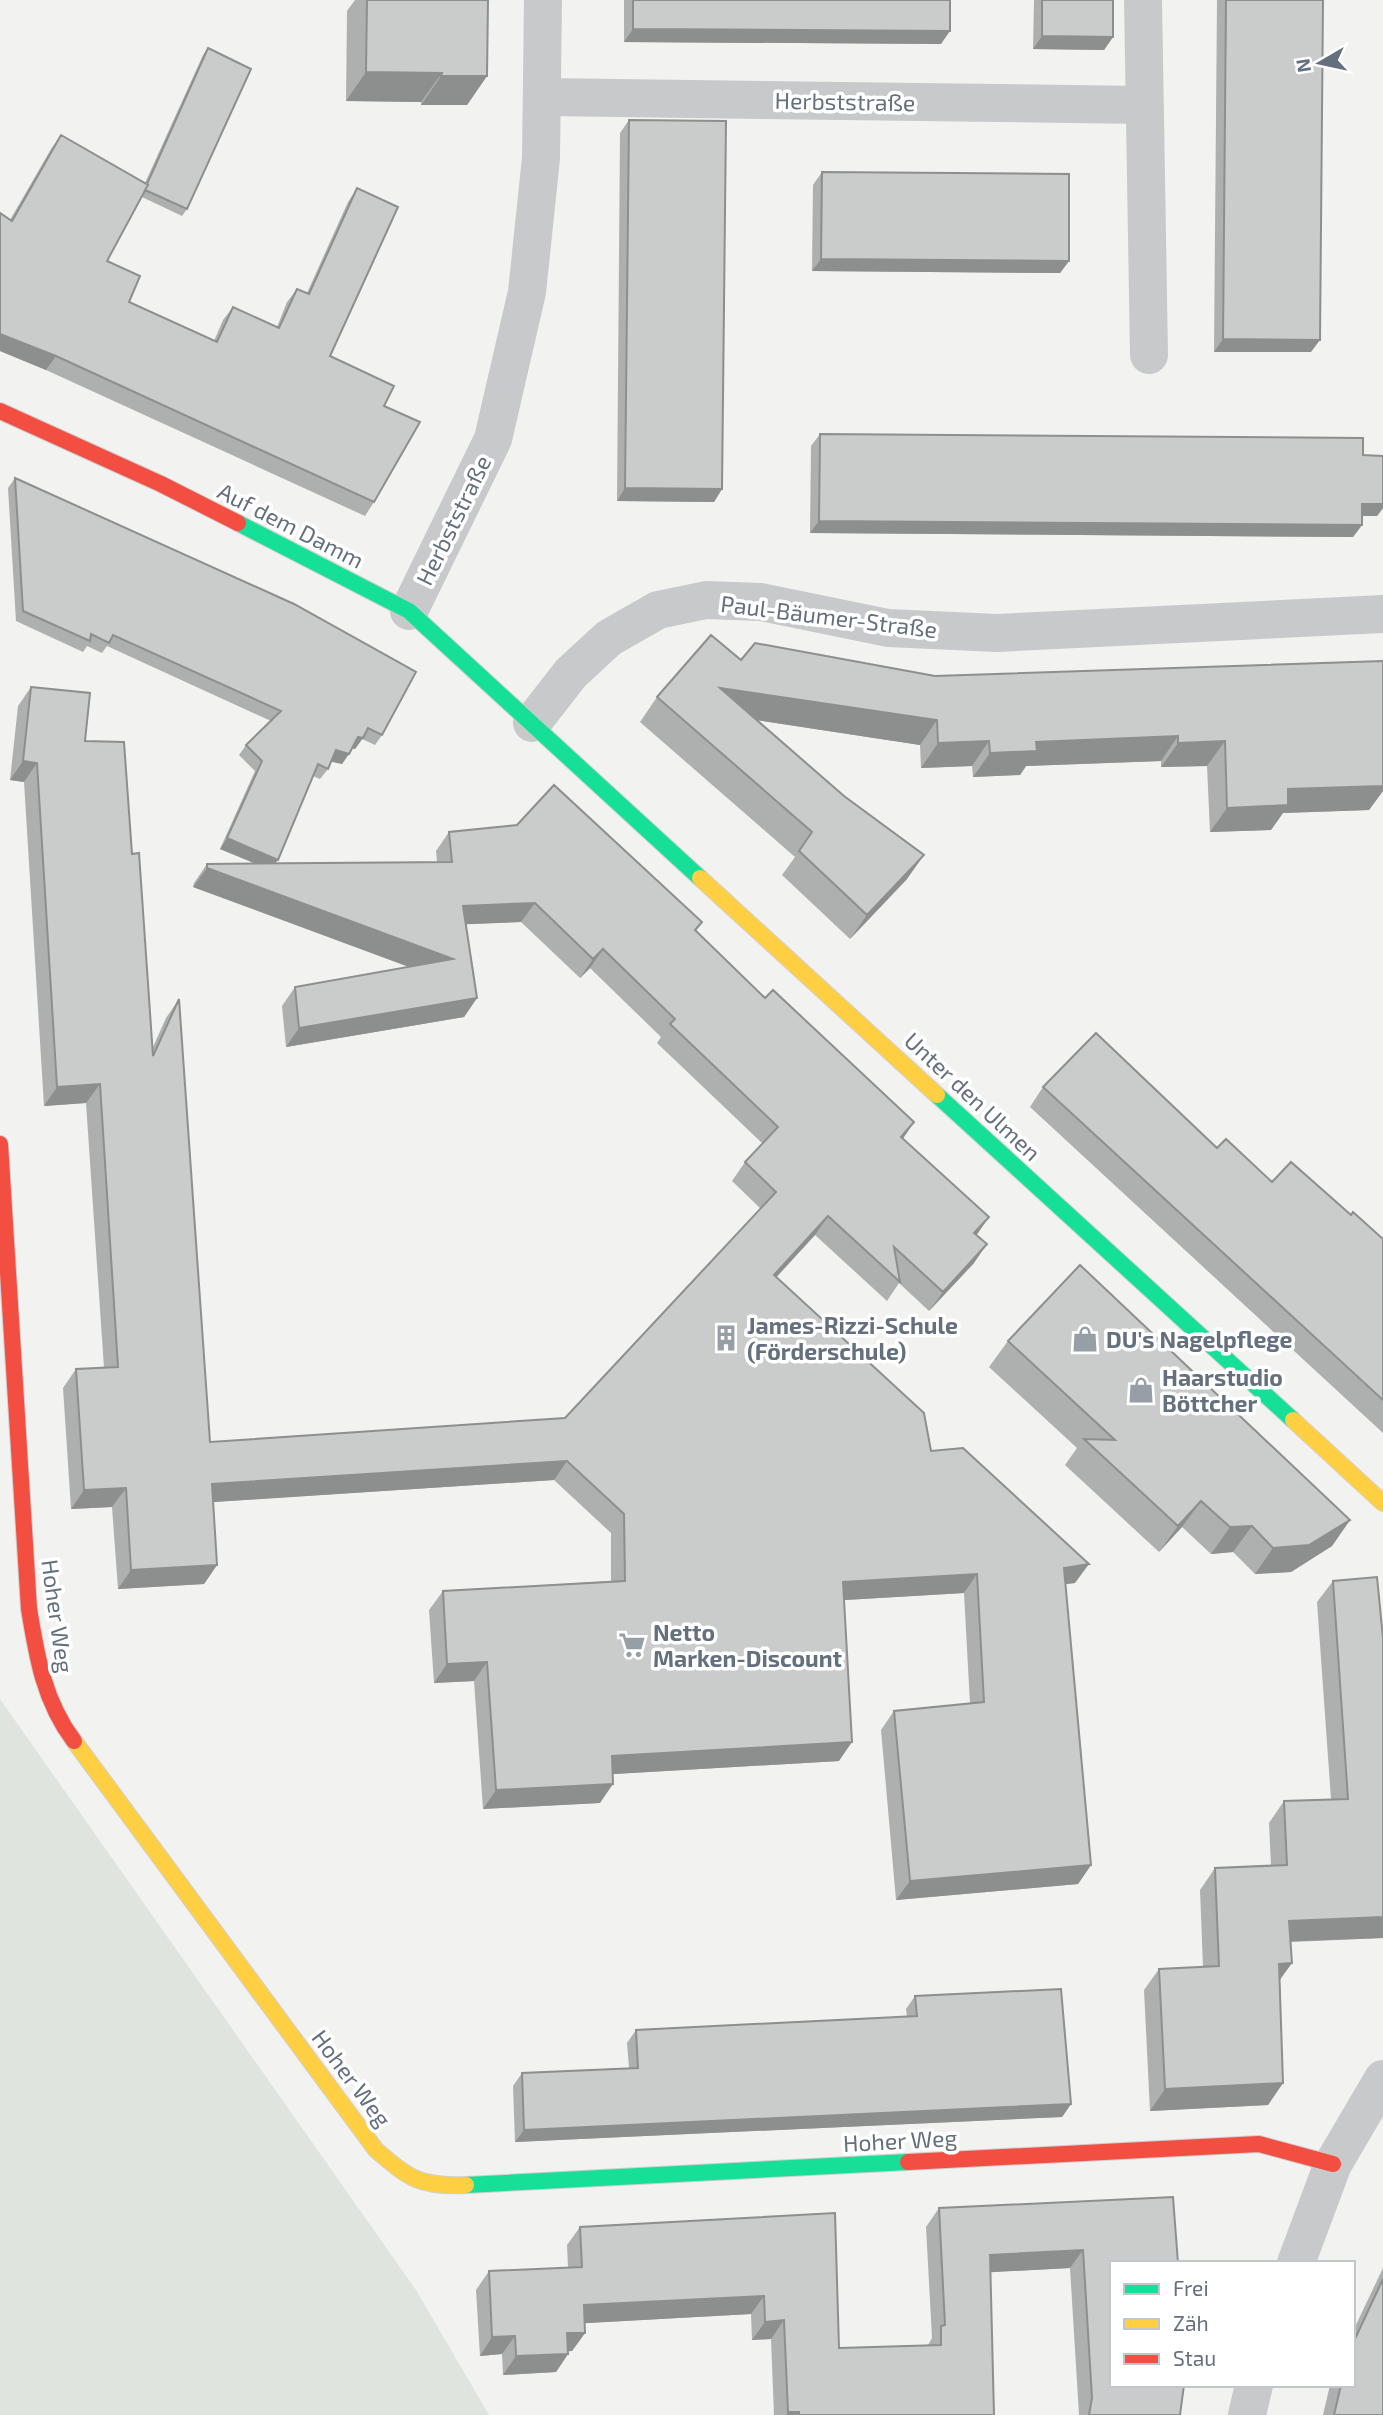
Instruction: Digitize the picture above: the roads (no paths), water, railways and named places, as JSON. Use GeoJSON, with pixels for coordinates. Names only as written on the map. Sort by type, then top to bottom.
{"type":"FeatureCollection","features":[{"type":"Feature","properties":{"kind":"street","name":"Herbststraße"},"geometry":{"type":"LineString","coordinates":[[409,611],[493,439],[527,292],[544,97],[543,0]]}},
{"type":"Feature","properties":{"kind":"street"},"geometry":{"type":"LineString","coordinates":[[1143,0],[1149,355]]}},
{"type":"Feature","properties":{"kind":"street","name":"Herbststraße"},"geometry":{"type":"LineString","coordinates":[[544,97],[1145,105]]}},
{"type":"Feature","properties":{"kind":"street","name":"Auf dem Damm"},"geometry":{"type":"LineString","coordinates":[[0,411],[161,484],[409,611],[533,723]]}},
{"type":"Feature","properties":{"kind":"street","name":"Paul-Bäumer-Straße"},"geometry":{"type":"LineString","coordinates":[[533,723],[571,673],[610,638],[657,610],[706,600],[761,602],[888,628],[997,633],[1383,614]]}},
{"type":"Feature","properties":{"kind":"street","name":"Unter den Ulmen"},"geometry":{"type":"LineString","coordinates":[[533,723],[1383,1503]]}},
{"type":"Feature","properties":{"kind":"street","name":"Hoher Weg"},"geometry":{"type":"LineString","coordinates":[[0,1144],[29,1609],[40,1676],[60,1723],[376,2150],[409,2178],[440,2186],[1259,2144],[1333,2164]]}},
{"type":"Feature","properties":{"kind":"street"},"geometry":{"type":"LineString","coordinates":[[1297,2261],[1333,2164],[1383,2079]]}},
{"type":"Feature","properties":{"kind":"street"},"geometry":{"type":"LineString","coordinates":[[1247,2415],[1254,2387]]}},
{"type":"Feature","properties":{"kind":"place","name":"James-Rizzi-Schule (Förderschule)"},"geometry":{"type":"Point","coordinates":[726,1338]}},
{"type":"Feature","properties":{"kind":"place","name":"DU's Nagelpflege"},"geometry":{"type":"Point","coordinates":[1085,1339]}},
{"type":"Feature","properties":{"kind":"place","name":"Haarstudio Böttcher"},"geometry":{"type":"Point","coordinates":[1141,1390]}},
{"type":"Feature","properties":{"kind":"place","name":"Netto Marken-Discount"},"geometry":{"type":"Point","coordinates":[632,1645]}}]}
